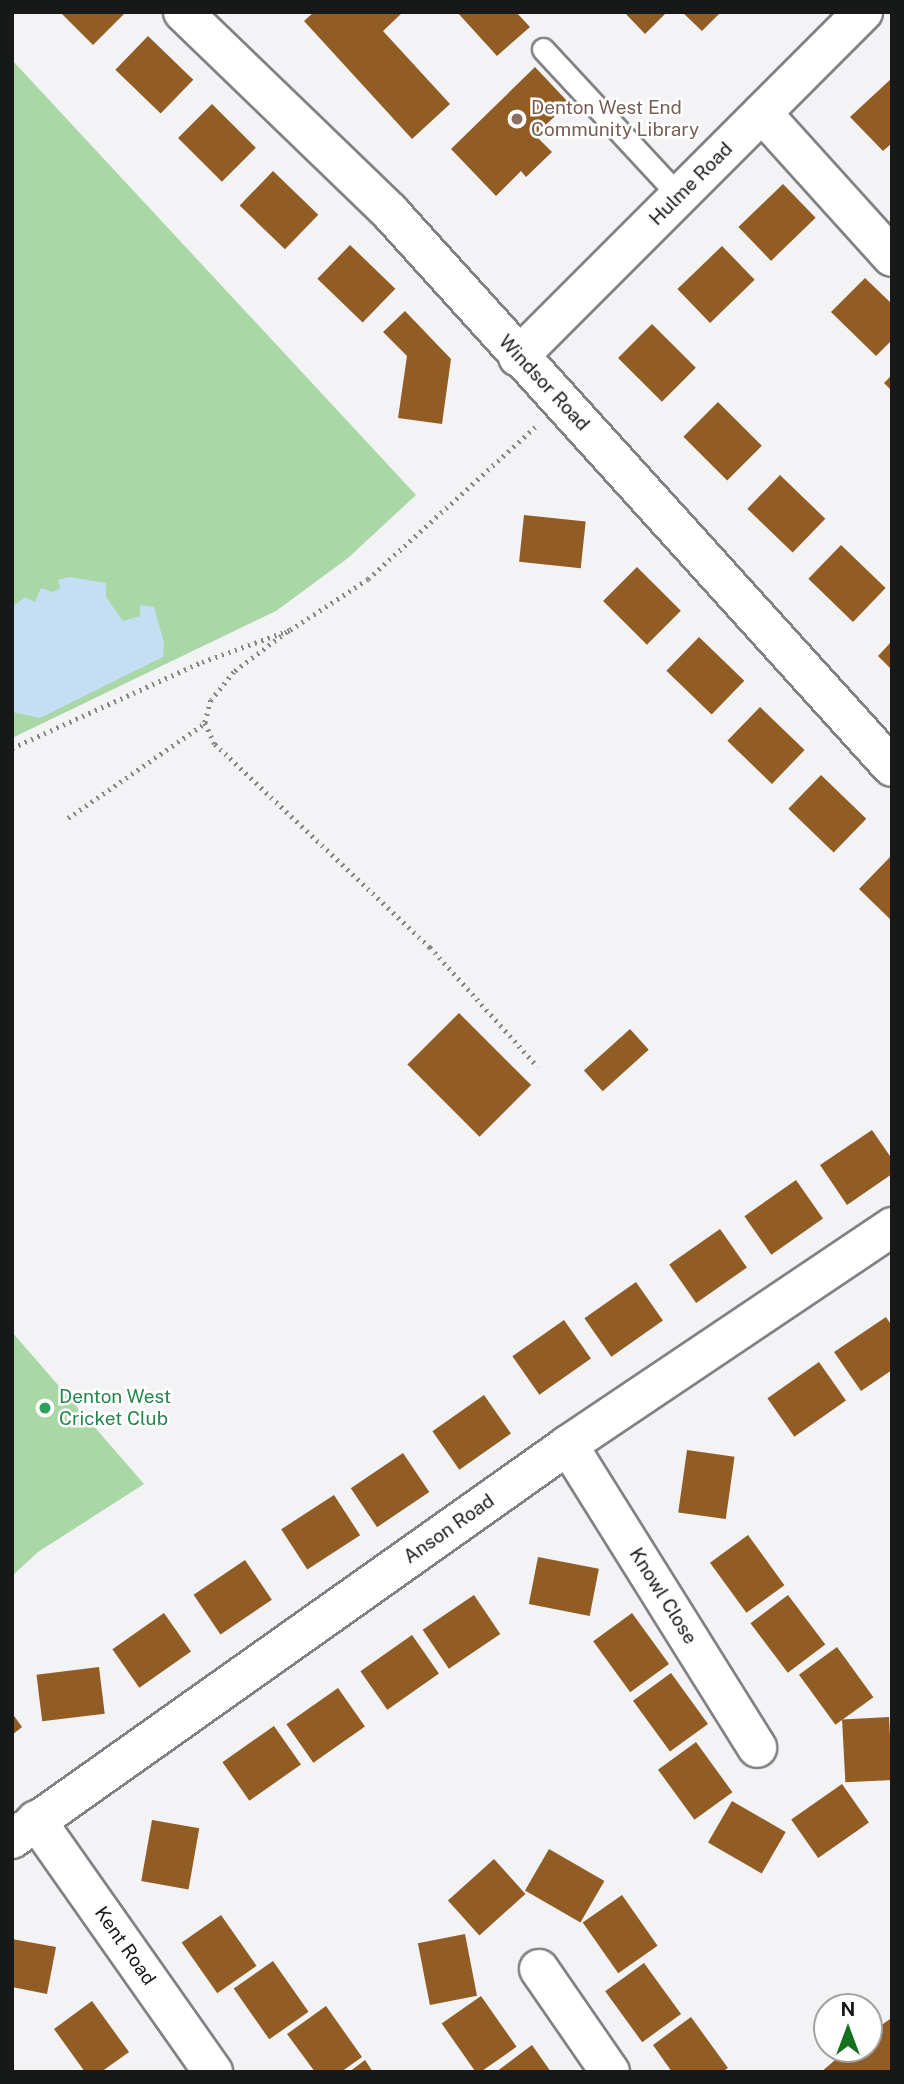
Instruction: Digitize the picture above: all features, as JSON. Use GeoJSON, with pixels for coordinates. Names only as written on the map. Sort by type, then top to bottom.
{"type":"FeatureCollection","features":[{"type":"Feature","properties":{"kind":"street","name":"Hulme Road"},"geometry":{"type":"LineString","coordinates":[[518,357],[863,12]]}},
{"type":"Feature","properties":{"kind":"street","name":"Windsor Road"},"geometry":{"type":"LineString","coordinates":[[202,18],[390,212],[518,357],[892,767]]}},
{"type":"Feature","properties":{"kind":"street"},"geometry":{"type":"LineString","coordinates":[[762,113],[892,257]]}},
{"type":"Feature","properties":{"kind":"street","name":"Anson Road"},"geometry":{"type":"LineString","coordinates":[[24,1830],[568,1445],[892,1227]]}},
{"type":"Feature","properties":{"kind":"street","name":"Knowl Close"},"geometry":{"type":"LineString","coordinates":[[568,1445],[757,1748]]}},
{"type":"Feature","properties":{"kind":"street","name":"Kent Road"},"geometry":{"type":"LineString","coordinates":[[24,1830],[213,2072]]}},
{"type":"Feature","properties":{"kind":"street"},"geometry":{"type":"LineString","coordinates":[[539,1969],[610,2072]]}},
{"type":"Feature","properties":{"kind":"lane"},"geometry":{"type":"LineString","coordinates":[[543,49],[680,196]]}},
{"type":"Feature","properties":{"kind":"path"},"geometry":{"type":"LineString","coordinates":[[538,1067],[430,947],[215,744],[205,723],[211,699],[234,672],[290,630],[368,579],[561,402]]}},
{"type":"Feature","properties":{"kind":"path"},"geometry":{"type":"LineString","coordinates":[[12,748],[202,662],[290,630]]}},
{"type":"Feature","properties":{"kind":"path"},"geometry":{"type":"LineString","coordinates":[[68,818],[205,723]]}},
{"type":"Feature","properties":{"kind":"green space"},"geometry":{"type":"Polygon","coordinates":[[[12,60],[416,495],[348,558],[276,611],[12,738],[12,60]]]}},
{"type":"Feature","properties":{"kind":"green space","name":"Denton West Cricket Club"},"geometry":{"type":"Polygon","coordinates":[[[12,1332],[144,1484],[38,1552],[12,1576],[12,1332]]]}},
{"type":"Feature","properties":{"kind":"water"},"geometry":{"type":"Polygon","coordinates":[[[69,577],[106,583],[106,597],[123,621],[140,616],[140,605],[154,607],[164,642],[163,657],[40,718],[12,712],[12,607],[25,597],[35,602],[41,588],[53,592],[60,588],[58,580],[69,577]]]}},
{"type":"Feature","properties":{"kind":"building"},"geometry":{"type":"Polygon","coordinates":[[[60,12],[126,12],[93,45],[60,12]]]}},
{"type":"Feature","properties":{"kind":"building"},"geometry":{"type":"Polygon","coordinates":[[[314,12],[403,12],[383,31],[450,104],[412,139],[304,21],[314,12]]]}},
{"type":"Feature","properties":{"kind":"building"},"geometry":{"type":"Polygon","coordinates":[[[457,12],[516,12],[530,27],[497,56],[457,12]]]}},
{"type":"Feature","properties":{"kind":"building"},"geometry":{"type":"Polygon","coordinates":[[[624,12],[667,12],[645,34],[624,12]]]}},
{"type":"Feature","properties":{"kind":"building"},"geometry":{"type":"Polygon","coordinates":[[[682,12],[721,12],[702,31],[682,12]]]}},
{"type":"Feature","properties":{"kind":"building"},"geometry":{"type":"Polygon","coordinates":[[[148,36],[193,80],[161,114],[115,70],[148,36]]]}},
{"type":"Feature","properties":{"kind":"building","name":"Denton West End Community Library"},"geometry":{"type":"Polygon","coordinates":[[[535,67],[569,103],[535,135],[552,152],[526,177],[521,171],[496,196],[451,149],[535,67]]]}},
{"type":"Feature","properties":{"kind":"building"},"geometry":{"type":"Polygon","coordinates":[[[892,78],[892,143],[883,151],[850,117],[892,78]]]}},
{"type":"Feature","properties":{"kind":"building"},"geometry":{"type":"Polygon","coordinates":[[[212,104],[256,148],[222,182],[178,138],[212,104]]]}},
{"type":"Feature","properties":{"kind":"building"},"geometry":{"type":"Polygon","coordinates":[[[273,171],[318,215],[285,249],[240,206],[273,171]]]}},
{"type":"Feature","properties":{"kind":"building"},"geometry":{"type":"Polygon","coordinates":[[[783,184],[816,218],[771,261],[738,227],[783,184]]]}},
{"type":"Feature","properties":{"kind":"building"},"geometry":{"type":"Polygon","coordinates":[[[350,245],[395,289],[363,323],[317,279],[350,245]]]}},
{"type":"Feature","properties":{"kind":"building"},"geometry":{"type":"Polygon","coordinates":[[[722,246],[755,280],[710,323],[677,289],[722,246]]]}},
{"type":"Feature","properties":{"kind":"building"},"geometry":{"type":"Polygon","coordinates":[[[865,278],[892,304],[892,340],[876,356],[831,312],[865,278]]]}},
{"type":"Feature","properties":{"kind":"building"},"geometry":{"type":"Polygon","coordinates":[[[405,311],[451,359],[442,424],[398,418],[407,356],[383,332],[405,311]]]}},
{"type":"Feature","properties":{"kind":"building"},"geometry":{"type":"Polygon","coordinates":[[[652,324],[696,368],[662,402],[618,358],[652,324]]]}},
{"type":"Feature","properties":{"kind":"building"},"geometry":{"type":"Polygon","coordinates":[[[892,375],[892,391],[884,383],[892,375]]]}},
{"type":"Feature","properties":{"kind":"building"},"geometry":{"type":"Polygon","coordinates":[[[718,402],[762,446],[727,480],[683,437],[718,402]]]}},
{"type":"Feature","properties":{"kind":"building"},"geometry":{"type":"Polygon","coordinates":[[[780,475],[825,519],[793,553],[747,509],[780,475]]]}},
{"type":"Feature","properties":{"kind":"building"},"geometry":{"type":"Polygon","coordinates":[[[524,515],[586,521],[581,568],[519,562],[524,515]]]}},
{"type":"Feature","properties":{"kind":"building"},"geometry":{"type":"Polygon","coordinates":[[[841,545],[886,588],[853,622],[808,579],[841,545]]]}},
{"type":"Feature","properties":{"kind":"building"},"geometry":{"type":"Polygon","coordinates":[[[637,567],[681,611],[647,645],[603,601],[637,567]]]}},
{"type":"Feature","properties":{"kind":"building"},"geometry":{"type":"Polygon","coordinates":[[[699,637],[744,681],[712,715],[666,671],[699,637]]]}},
{"type":"Feature","properties":{"kind":"building"},"geometry":{"type":"Polygon","coordinates":[[[892,641],[892,670],[878,656],[892,641]]]}},
{"type":"Feature","properties":{"kind":"building"},"geometry":{"type":"Polygon","coordinates":[[[760,707],[805,750],[772,784],[727,741],[760,707]]]}},
{"type":"Feature","properties":{"kind":"building"},"geometry":{"type":"Polygon","coordinates":[[[821,775],[866,819],[834,853],[788,809],[821,775]]]}},
{"type":"Feature","properties":{"kind":"building"},"geometry":{"type":"Polygon","coordinates":[[[892,855],[892,921],[859,889],[892,855]]]}},
{"type":"Feature","properties":{"kind":"building"},"geometry":{"type":"Polygon","coordinates":[[[459,1013],[531,1085],[480,1137],[407,1065],[459,1013]]]}},
{"type":"Feature","properties":{"kind":"building"},"geometry":{"type":"Polygon","coordinates":[[[630,1029],[649,1050],[603,1091],[584,1070],[630,1029]]]}},
{"type":"Feature","properties":{"kind":"building"},"geometry":{"type":"Polygon","coordinates":[[[872,1130],[892,1159],[892,1174],[847,1205],[820,1165],[872,1130]]]}},
{"type":"Feature","properties":{"kind":"building"},"geometry":{"type":"Polygon","coordinates":[[[796,1180],[823,1219],[771,1255],[744,1216],[796,1180]]]}},
{"type":"Feature","properties":{"kind":"building"},"geometry":{"type":"Polygon","coordinates":[[[720,1229],[747,1268],[696,1303],[669,1265],[720,1229]]]}},
{"type":"Feature","properties":{"kind":"building"},"geometry":{"type":"Polygon","coordinates":[[[636,1282],[663,1321],[611,1357],[584,1318],[636,1282]]]}},
{"type":"Feature","properties":{"kind":"building"},"geometry":{"type":"Polygon","coordinates":[[[886,1317],[892,1326],[892,1370],[861,1391],[834,1352],[886,1317]]]}},
{"type":"Feature","properties":{"kind":"building"},"geometry":{"type":"Polygon","coordinates":[[[564,1320],[591,1359],[539,1395],[512,1356],[564,1320]]]}},
{"type":"Feature","properties":{"kind":"building"},"geometry":{"type":"Polygon","coordinates":[[[819,1362],[846,1401],[794,1437],[767,1398],[819,1362]]]}},
{"type":"Feature","properties":{"kind":"building"},"geometry":{"type":"Polygon","coordinates":[[[484,1395],[511,1434],[459,1470],[432,1431],[484,1395]]]}},
{"type":"Feature","properties":{"kind":"building"},"geometry":{"type":"Polygon","coordinates":[[[687,1450],[735,1457],[726,1519],[678,1512],[687,1450]]]}},
{"type":"Feature","properties":{"kind":"building"},"geometry":{"type":"Polygon","coordinates":[[[403,1453],[429,1492],[377,1527],[351,1488],[403,1453]]]}},
{"type":"Feature","properties":{"kind":"building"},"geometry":{"type":"Polygon","coordinates":[[[334,1495],[360,1535],[307,1570],[281,1529],[334,1495]]]}},
{"type":"Feature","properties":{"kind":"building"},"geometry":{"type":"Polygon","coordinates":[[[748,1535],[784,1585],[746,1613],[710,1563],[748,1535]]]}},
{"type":"Feature","properties":{"kind":"building"},"geometry":{"type":"Polygon","coordinates":[[[538,1557],[599,1569],[590,1616],[529,1604],[538,1557]]]}},
{"type":"Feature","properties":{"kind":"building"},"geometry":{"type":"Polygon","coordinates":[[[245,1560],[272,1600],[220,1634],[194,1595],[245,1560]]]}},
{"type":"Feature","properties":{"kind":"building"},"geometry":{"type":"Polygon","coordinates":[[[474,1595],[500,1634],[449,1669],[423,1630],[474,1595]]]}},
{"type":"Feature","properties":{"kind":"building"},"geometry":{"type":"Polygon","coordinates":[[[788,1595],[825,1645],[788,1673],[750,1623],[788,1595]]]}},
{"type":"Feature","properties":{"kind":"building"},"geometry":{"type":"Polygon","coordinates":[[[164,1613],[191,1652],[139,1688],[112,1649],[164,1613]]]}},
{"type":"Feature","properties":{"kind":"building"},"geometry":{"type":"Polygon","coordinates":[[[632,1613],[669,1664],[630,1692],[593,1641],[632,1613]]]}},
{"type":"Feature","properties":{"kind":"building"},"geometry":{"type":"Polygon","coordinates":[[[412,1635],[439,1674],[387,1710],[360,1671],[412,1635]]]}},
{"type":"Feature","properties":{"kind":"building"},"geometry":{"type":"Polygon","coordinates":[[[837,1647],[873,1697],[835,1725],[799,1675],[837,1647]]]}},
{"type":"Feature","properties":{"kind":"building"},"geometry":{"type":"Polygon","coordinates":[[[99,1667],[105,1714],[42,1721],[36,1675],[99,1667]]]}},
{"type":"Feature","properties":{"kind":"building"},"geometry":{"type":"Polygon","coordinates":[[[671,1673],[708,1724],[670,1752],[633,1701],[671,1673]]]}},
{"type":"Feature","properties":{"kind":"building"},"geometry":{"type":"Polygon","coordinates":[[[338,1688],[365,1727],[313,1763],[286,1724],[338,1688]]]}},
{"type":"Feature","properties":{"kind":"building"},"geometry":{"type":"Polygon","coordinates":[[[12,1713],[22,1727],[12,1735],[12,1713]]]}},
{"type":"Feature","properties":{"kind":"building"},"geometry":{"type":"Polygon","coordinates":[[[889,1717],[892,1780],[845,1782],[842,1719],[889,1717]]]}},
{"type":"Feature","properties":{"kind":"building"},"geometry":{"type":"Polygon","coordinates":[[[274,1726],[301,1765],[249,1801],[222,1762],[274,1726]]]}},
{"type":"Feature","properties":{"kind":"building"},"geometry":{"type":"Polygon","coordinates":[[[696,1742],[732,1792],[694,1820],[658,1770],[696,1742]]]}},
{"type":"Feature","properties":{"kind":"building"},"geometry":{"type":"Polygon","coordinates":[[[842,1784],[869,1823],[818,1858],[791,1820],[842,1784]]]}},
{"type":"Feature","properties":{"kind":"building"},"geometry":{"type":"Polygon","coordinates":[[[732,1801],[786,1832],[762,1874],[708,1843],[732,1801]]]}},
{"type":"Feature","properties":{"kind":"building"},"geometry":{"type":"Polygon","coordinates":[[[152,1820],[199,1828],[189,1889],[141,1881],[152,1820]]]}},
{"type":"Feature","properties":{"kind":"building"},"geometry":{"type":"Polygon","coordinates":[[[549,1849],[604,1881],[580,1923],[525,1891],[549,1849]]]}},
{"type":"Feature","properties":{"kind":"building"},"geometry":{"type":"Polygon","coordinates":[[[494,1859],[525,1894],[479,1935],[448,1900],[494,1859]]]}},
{"type":"Feature","properties":{"kind":"building"},"geometry":{"type":"Polygon","coordinates":[[[622,1895],[658,1946],[618,1973],[583,1923],[622,1895]]]}},
{"type":"Feature","properties":{"kind":"building"},"geometry":{"type":"Polygon","coordinates":[[[221,1915],[257,1966],[217,1993],[182,1943],[221,1915]]]}},
{"type":"Feature","properties":{"kind":"building"},"geometry":{"type":"Polygon","coordinates":[[[465,1934],[477,1996],[430,2005],[418,1943],[465,1934]]]}},
{"type":"Feature","properties":{"kind":"building"},"geometry":{"type":"Polygon","coordinates":[[[12,1939],[56,1947],[47,1994],[12,1987],[12,1939]]]}},
{"type":"Feature","properties":{"kind":"building"},"geometry":{"type":"Polygon","coordinates":[[[273,1961],[309,2012],[269,2039],[234,1989],[273,1961]]]}},
{"type":"Feature","properties":{"kind":"building"},"geometry":{"type":"Polygon","coordinates":[[[644,1963],[681,2014],[642,2042],[605,1991],[644,1963]]]}},
{"type":"Feature","properties":{"kind":"building"},"geometry":{"type":"Polygon","coordinates":[[[481,1996],[517,2047],[481,2072],[476,2072],[442,2024],[481,1996]]]}},
{"type":"Feature","properties":{"kind":"building"},"geometry":{"type":"Polygon","coordinates":[[[92,2001],[129,2052],[101,2072],[85,2072],[54,2029],[92,2001]]]}},
{"type":"Feature","properties":{"kind":"building"},"geometry":{"type":"Polygon","coordinates":[[[326,2006],[362,2057],[341,2072],[315,2072],[287,2034],[326,2006]]]}},
{"type":"Feature","properties":{"kind":"building"},"geometry":{"type":"Polygon","coordinates":[[[691,2017],[728,2068],[722,2072],[672,2072],[653,2045],[691,2017]]]}},
{"type":"Feature","properties":{"kind":"building"},"geometry":{"type":"Polygon","coordinates":[[[890,2019],[892,2070],[821,2072],[832,2063],[883,2063],[883,2024],[890,2019]]]}},
{"type":"Feature","properties":{"kind":"building"},"geometry":{"type":"Polygon","coordinates":[[[532,2045],[551,2072],[496,2072],[532,2045]]]}},
{"type":"Feature","properties":{"kind":"building"},"geometry":{"type":"Polygon","coordinates":[[[365,2060],[373,2072],[349,2072],[365,2060]]]}},
{"type":"Feature","properties":{"kind":"place","name":"Denton West End Community Library"},"geometry":{"type":"Point","coordinates":[517,119]}},
{"type":"Feature","properties":{"kind":"place","name":"Denton West Cricket Club"},"geometry":{"type":"Point","coordinates":[45,1408]}}]}
